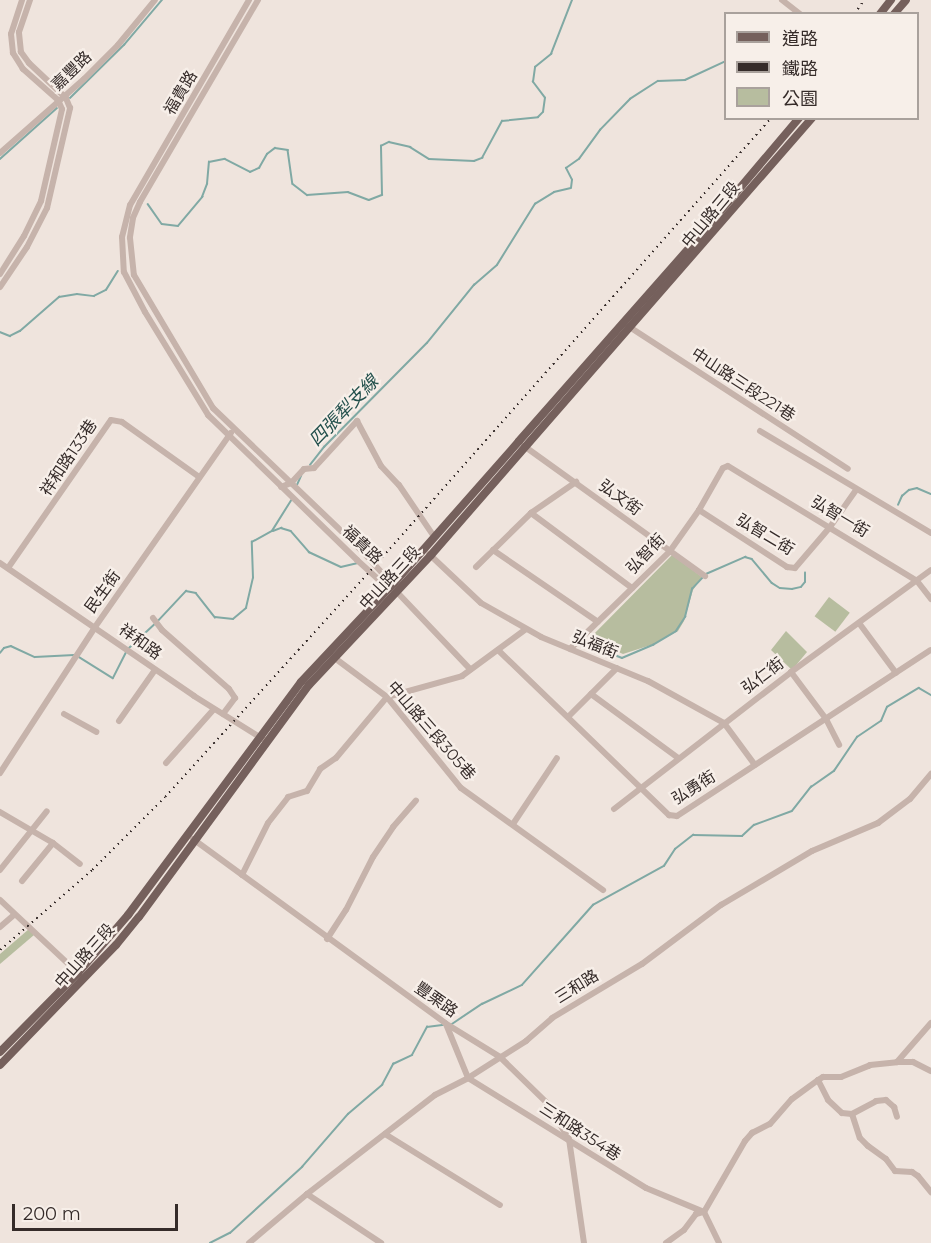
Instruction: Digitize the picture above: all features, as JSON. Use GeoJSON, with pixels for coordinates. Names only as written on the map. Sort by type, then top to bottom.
{"type":"FeatureCollection","features":[{"type":"Feature","properties":{"kind":"main road"},"geometry":{"type":"LineString","coordinates":[[882,12],[891,0]]}},
{"type":"Feature","properties":{"kind":"main road"},"geometry":{"type":"LineString","coordinates":[[896,12],[906,0]]}},
{"type":"Feature","properties":{"kind":"main road","name":"中山路三段"},"geometry":{"type":"LineString","coordinates":[[0,1065],[80,976],[187,836],[258,736],[328,652],[393,587],[430,555],[521,443],[797,120]]}},
{"type":"Feature","properties":{"kind":"main road","name":"中山路三段"},"geometry":{"type":"LineString","coordinates":[[0,1052],[139,917],[292,705],[335,658],[422,548],[630,328],[810,120]]}},
{"type":"Feature","properties":{"kind":"street"},"geometry":{"type":"LineString","coordinates":[[0,274],[35,215],[43,194],[61,112],[59,102],[16,60],[10,38],[22,0]]}},
{"type":"Feature","properties":{"kind":"street"},"geometry":{"type":"LineString","coordinates":[[0,287],[22,256],[50,202],[69,112],[65,97],[23,56],[19,46],[19,32],[30,0]]}},
{"type":"Feature","properties":{"kind":"street","name":"嘉豐路"},"geometry":{"type":"LineString","coordinates":[[0,153],[65,97],[118,45],[155,0]]}},
{"type":"Feature","properties":{"kind":"street","name":"福貴路"},"geometry":{"type":"LineString","coordinates":[[249,0],[130,205],[122,237],[122,265],[134,293],[208,415],[357,560],[393,587]]}},
{"type":"Feature","properties":{"kind":"street","name":"福貴路"},"geometry":{"type":"LineString","coordinates":[[258,0],[140,202],[133,218],[130,238],[131,259],[142,293],[213,408],[300,490],[393,587]]}},
{"type":"Feature","properties":{"kind":"street"},"geometry":{"type":"LineString","coordinates":[[782,0],[797,12]]}},
{"type":"Feature","properties":{"kind":"street"},"geometry":{"type":"LineString","coordinates":[[16,60],[23,56]]}},
{"type":"Feature","properties":{"kind":"street"},"geometry":{"type":"LineString","coordinates":[[35,215],[42,219]]}},
{"type":"Feature","properties":{"kind":"street","name":"中山路三段221巷"},"geometry":{"type":"LineString","coordinates":[[623,323],[848,469]]}},
{"type":"Feature","properties":{"kind":"street","name":"祥和路133巷"},"geometry":{"type":"LineString","coordinates":[[8,568],[111,420],[122,422],[199,477]]}},
{"type":"Feature","properties":{"kind":"street"},"geometry":{"type":"LineString","coordinates":[[281,487],[291,483],[308,469],[357,421],[381,466],[399,485],[434,535]]}},
{"type":"Feature","properties":{"kind":"street","name":"民生街"},"geometry":{"type":"LineString","coordinates":[[0,773],[73,659],[234,429]]}},
{"type":"Feature","properties":{"kind":"street"},"geometry":{"type":"LineString","coordinates":[[760,431],[931,533]]}},
{"type":"Feature","properties":{"kind":"street","name":"弘文街"},"geometry":{"type":"LineString","coordinates":[[521,443],[705,576]]}},
{"type":"Feature","properties":{"kind":"street","name":"弘智街"},"geometry":{"type":"LineString","coordinates":[[570,649],[670,551],[699,510],[723,468],[728,466]]}},
{"type":"Feature","properties":{"kind":"street","name":"弘智一街"},"geometry":{"type":"LineString","coordinates":[[728,466],[917,580],[931,599]]}},
{"type":"Feature","properties":{"kind":"street"},"geometry":{"type":"LineString","coordinates":[[476,567],[531,513],[576,482]]}},
{"type":"Feature","properties":{"kind":"street","name":"弘智二街"},"geometry":{"type":"LineString","coordinates":[[699,510],[788,567],[795,568],[830,527],[856,490]]}},
{"type":"Feature","properties":{"kind":"street"},"geometry":{"type":"LineString","coordinates":[[531,513],[632,588]]}},
{"type":"Feature","properties":{"kind":"street","name":"弘福街"},"geometry":{"type":"LineString","coordinates":[[422,548],[481,603],[526,629],[648,681],[723,723],[756,765]]}},
{"type":"Feature","properties":{"kind":"street"},"geometry":{"type":"LineString","coordinates":[[493,550],[598,622]]}},
{"type":"Feature","properties":{"kind":"street","name":"祥和路"},"geometry":{"type":"LineString","coordinates":[[0,564],[155,670],[266,741]]}},
{"type":"Feature","properties":{"kind":"street","name":"弘仁街"},"geometry":{"type":"LineString","coordinates":[[614,808],[723,723],[931,570]]}},
{"type":"Feature","properties":{"kind":"street"},"geometry":{"type":"LineString","coordinates":[[393,587],[470,669]]}},
{"type":"Feature","properties":{"kind":"street"},"geometry":{"type":"LineString","coordinates":[[155,621],[162,630],[229,689],[235,698],[223,714]]}},
{"type":"Feature","properties":{"kind":"street"},"geometry":{"type":"LineString","coordinates":[[859,623],[896,673]]}},
{"type":"Feature","properties":{"kind":"street"},"geometry":{"type":"LineString","coordinates":[[242,875],[268,823],[288,797],[307,791],[320,769],[336,758],[387,697],[462,675],[526,629]]}},
{"type":"Feature","properties":{"kind":"street","name":"弘勇街"},"geometry":{"type":"LineString","coordinates":[[498,650],[669,815],[677,816],[931,650]]}},
{"type":"Feature","properties":{"kind":"street","name":"中山路三段305巷"},"geometry":{"type":"LineString","coordinates":[[328,652],[387,697],[461,788],[603,890]]}},
{"type":"Feature","properties":{"kind":"street"},"geometry":{"type":"LineString","coordinates":[[568,717],[617,668]]}},
{"type":"Feature","properties":{"kind":"street"},"geometry":{"type":"LineString","coordinates":[[119,721],[155,670]]}},
{"type":"Feature","properties":{"kind":"street"},"geometry":{"type":"LineString","coordinates":[[791,672],[826,719],[839,745]]}},
{"type":"Feature","properties":{"kind":"street"},"geometry":{"type":"LineString","coordinates":[[591,694],[678,758]]}},
{"type":"Feature","properties":{"kind":"street"},"geometry":{"type":"LineString","coordinates":[[166,763],[214,709]]}},
{"type":"Feature","properties":{"kind":"street"},"geometry":{"type":"LineString","coordinates":[[64,714],[96,732]]}},
{"type":"Feature","properties":{"kind":"street"},"geometry":{"type":"LineString","coordinates":[[513,824],[557,758]]}},
{"type":"Feature","properties":{"kind":"street","name":"三和路"},"geometry":{"type":"LineString","coordinates":[[249,1243],[307,1194],[435,1095],[501,1058],[526,1041],[552,1018],[642,964],[721,905],[812,850],[878,823],[910,799],[931,774]]}},
{"type":"Feature","properties":{"kind":"street"},"geometry":{"type":"LineString","coordinates":[[327,939],[346,910],[373,857],[393,827],[416,801]]}},
{"type":"Feature","properties":{"kind":"street"},"geometry":{"type":"LineString","coordinates":[[0,870],[47,811]]}},
{"type":"Feature","properties":{"kind":"street"},"geometry":{"type":"LineString","coordinates":[[0,812],[53,843],[80,864]]}},
{"type":"Feature","properties":{"kind":"street","name":"豐栗路"},"geometry":{"type":"LineString","coordinates":[[187,836],[445,1023],[501,1058],[547,1103],[570,1139],[584,1243]]}},
{"type":"Feature","properties":{"kind":"street"},"geometry":{"type":"LineString","coordinates":[[22,881],[53,843]]}},
{"type":"Feature","properties":{"kind":"street"},"geometry":{"type":"LineString","coordinates":[[0,900],[80,976]]}},
{"type":"Feature","properties":{"kind":"street"},"geometry":{"type":"LineString","coordinates":[[0,927],[14,915]]}},
{"type":"Feature","properties":{"kind":"street"},"geometry":{"type":"LineString","coordinates":[[445,1023],[468,1078]]}},
{"type":"Feature","properties":{"kind":"street"},"geometry":{"type":"LineString","coordinates":[[897,1062],[931,1023]]}},
{"type":"Feature","properties":{"kind":"street"},"geometry":{"type":"LineString","coordinates":[[666,1243],[684,1230],[696,1214],[704,1212],[752,1132],[770,1124],[792,1099],[818,1080],[824,1077],[841,1077],[870,1065],[897,1062],[913,1062],[931,1071]]}},
{"type":"Feature","properties":{"kind":"street","name":"三和路354巷"},"geometry":{"type":"LineString","coordinates":[[468,1078],[646,1188],[704,1212]]}},
{"type":"Feature","properties":{"kind":"street"},"geometry":{"type":"LineString","coordinates":[[818,1080],[835,1109],[852,1114],[876,1101],[886,1100],[894,1107],[897,1117]]}},
{"type":"Feature","properties":{"kind":"street"},"geometry":{"type":"LineString","coordinates":[[852,1114],[860,1138],[868,1146],[886,1159],[895,1171],[912,1172],[918,1176],[931,1192]]}},
{"type":"Feature","properties":{"kind":"street"},"geometry":{"type":"LineString","coordinates":[[385,1134],[500,1205]]}},
{"type":"Feature","properties":{"kind":"street"},"geometry":{"type":"LineString","coordinates":[[307,1194],[381,1243]]}},
{"type":"Feature","properties":{"kind":"street"},"geometry":{"type":"LineString","coordinates":[[704,1212],[719,1243]]}},
{"type":"Feature","properties":{"kind":"green space"},"geometry":{"type":"Polygon","coordinates":[[[672,555],[702,577],[693,590],[684,621],[678,631],[654,644],[623,654],[589,639],[672,555]]]}},
{"type":"Feature","properties":{"kind":"green space"},"geometry":{"type":"Polygon","coordinates":[[[829,597],[850,613],[835,632],[815,616],[829,597]]]}},
{"type":"Feature","properties":{"kind":"green space"},"geometry":{"type":"Polygon","coordinates":[[[786,631],[807,652],[792,670],[771,650],[786,631]]]}},
{"type":"Feature","properties":{"kind":"green space"},"geometry":{"type":"Polygon","coordinates":[[[29,929],[34,935],[0,964],[0,954],[29,929]]]}},
{"type":"Feature","properties":{"kind":"waterway"},"geometry":{"type":"LineString","coordinates":[[70,98],[124,45],[162,0]]}},
{"type":"Feature","properties":{"kind":"waterway"},"geometry":{"type":"LineString","coordinates":[[148,204],[162,224],[178,226],[202,197],[207,184],[209,162],[225,159],[250,172],[259,168],[267,154],[275,148],[288,150],[293,184],[307,195],[348,192],[369,200],[382,195],[381,146],[389,142],[410,147],[429,159],[474,161],[482,158],[502,121],[538,117],[543,112],[545,98],[533,82],[535,67],[551,54],[572,0]]}},
{"type":"Feature","properties":{"kind":"waterway","name":"四張犁支線"},"geometry":{"type":"LineString","coordinates":[[310,465],[324,447],[427,343],[474,285],[497,265],[535,204],[554,192],[571,188],[572,180],[566,168],[579,159],[600,130],[630,99],[658,81],[685,80],[724,62]]}},
{"type":"Feature","properties":{"kind":"waterway"},"geometry":{"type":"LineString","coordinates":[[0,159],[57,108]]}},
{"type":"Feature","properties":{"kind":"waterway"},"geometry":{"type":"LineString","coordinates":[[0,332],[10,336],[20,331],[59,297],[77,294],[94,296],[106,290],[118,271]]}},
{"type":"Feature","properties":{"kind":"waterway","name":"四張犁支線"},"geometry":{"type":"LineString","coordinates":[[297,485],[301,476]]}},
{"type":"Feature","properties":{"kind":"waterway"},"geometry":{"type":"LineString","coordinates":[[898,505],[902,496],[909,490],[917,488],[931,494]]}},
{"type":"Feature","properties":{"kind":"waterway","name":"四張犁支線"},"geometry":{"type":"LineString","coordinates":[[158,621],[186,591],[196,593],[215,617],[233,619],[246,608],[253,578],[252,542],[272,531],[291,501]]}},
{"type":"Feature","properties":{"kind":"waterway"},"geometry":{"type":"LineString","coordinates":[[273,531],[281,528],[291,531],[309,552],[341,567],[359,563]]}},
{"type":"Feature","properties":{"kind":"waterway"},"geometry":{"type":"LineString","coordinates":[[706,574],[745,557],[752,559],[772,583],[780,588],[801,587],[805,582],[805,573]]}},
{"type":"Feature","properties":{"kind":"waterway"},"geometry":{"type":"LineString","coordinates":[[595,647],[622,658],[653,645],[676,631],[685,617],[692,589],[703,577]]}},
{"type":"Feature","properties":{"kind":"waterway","name":"四張犁支線"},"geometry":{"type":"LineString","coordinates":[[129,648],[154,625]]}},
{"type":"Feature","properties":{"kind":"waterway","name":"四張犁支線"},"geometry":{"type":"LineString","coordinates":[[0,653],[4,648],[11,646],[35,657],[74,655]]}},
{"type":"Feature","properties":{"kind":"waterway","name":"四張犁支線"},"geometry":{"type":"LineString","coordinates":[[79,657],[113,678],[126,652]]}},
{"type":"Feature","properties":{"kind":"waterway"},"geometry":{"type":"LineString","coordinates":[[452,1024],[482,1004],[522,985],[593,905],[664,866],[675,849],[693,835],[742,836],[754,825],[792,811],[811,787],[834,771],[857,737],[881,721],[887,707],[919,688],[931,695]]}},
{"type":"Feature","properties":{"kind":"waterway"},"geometry":{"type":"LineString","coordinates":[[210,1243],[230,1233],[302,1167],[348,1114],[382,1085],[393,1064],[412,1055],[427,1027],[444,1025]]}},
{"type":"Feature","properties":{"kind":"railway"},"geometry":{"type":"LineString","coordinates":[[855,12],[864,0]]}},
{"type":"Feature","properties":{"kind":"railway"},"geometry":{"type":"LineString","coordinates":[[0,950],[92,870],[165,797],[378,562],[769,120]]}}]}
